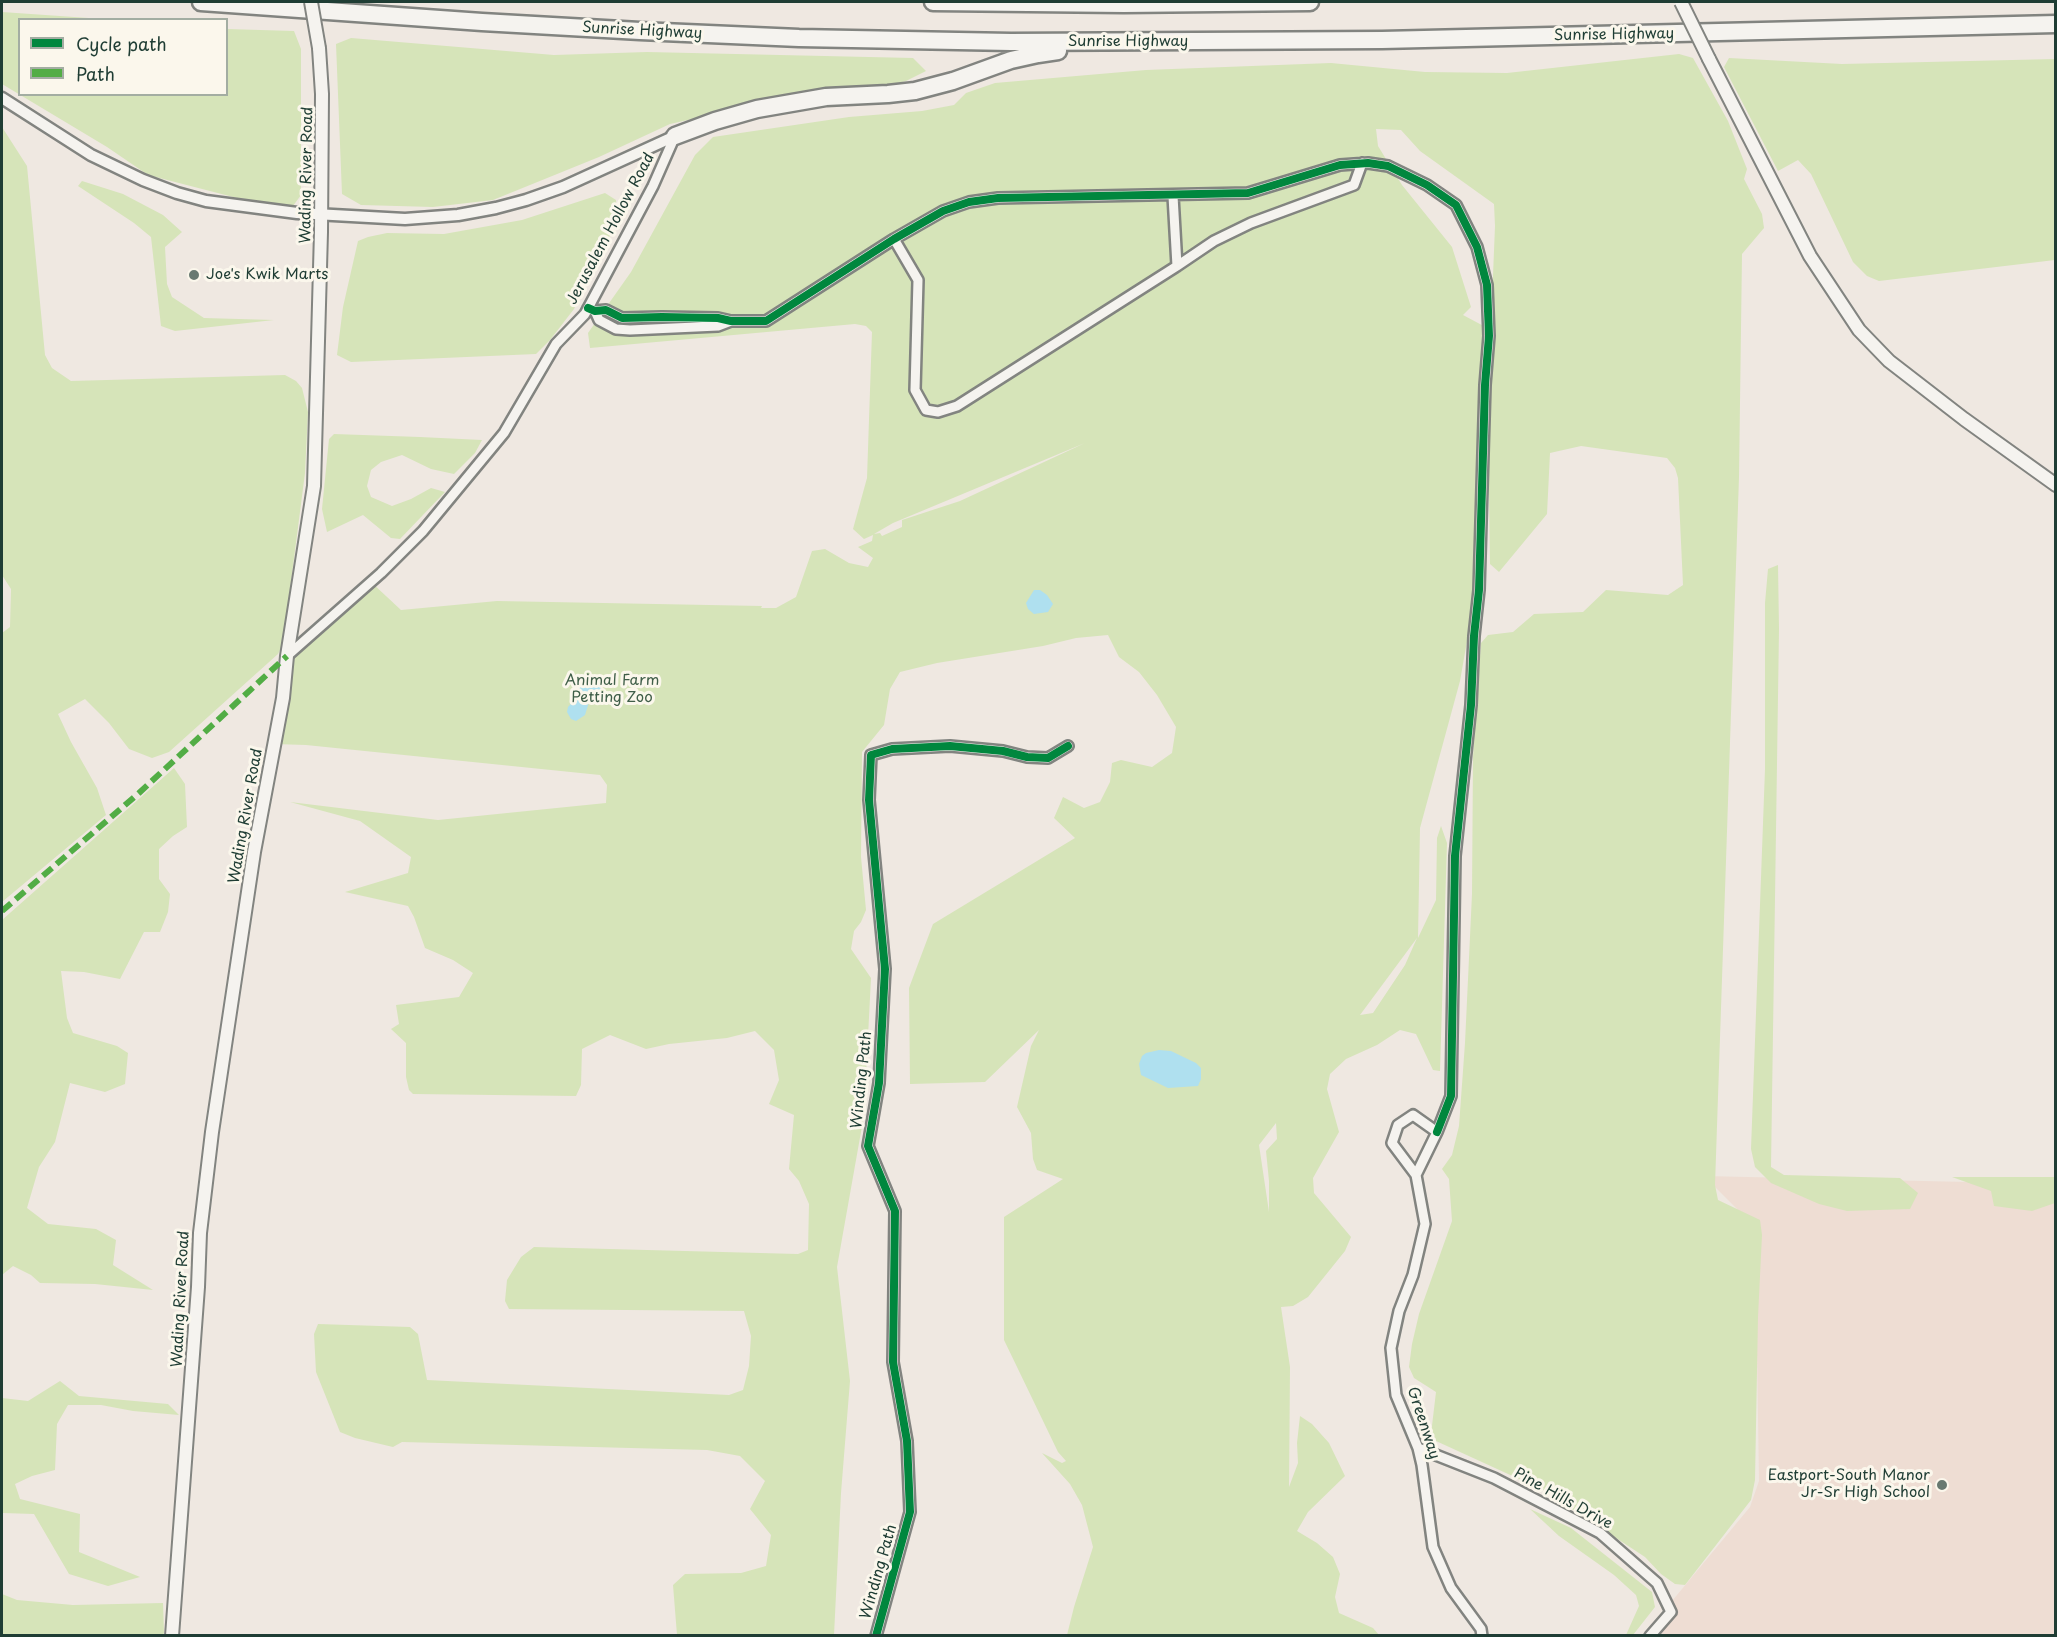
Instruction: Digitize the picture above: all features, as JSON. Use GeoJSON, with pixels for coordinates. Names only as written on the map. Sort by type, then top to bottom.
{"type":"FeatureCollection","features":[{"type":"Feature","properties":{"kind":"highway","name":"Sunrise Highway"},"geometry":{"type":"LineString","coordinates":[[201,2],[502,23],[713,34],[925,41],[1169,43],[1741,33],[2055,24]]}},
{"type":"Feature","properties":{"kind":"highway"},"geometry":{"type":"LineString","coordinates":[[933,2],[1310,2]]}},
{"type":"Feature","properties":{"kind":"highway"},"geometry":{"type":"LineString","coordinates":[[675,136],[728,116],[776,105],[826,97],[902,93],[928,88],[1011,60],[1038,54],[1169,43]]}},
{"type":"Feature","properties":{"kind":"main road","name":"Wading River Road"},"geometry":{"type":"LineString","coordinates":[[172,1635],[200,1233],[252,864],[283,698],[287,656],[314,486],[322,94],[319,48],[311,2]]}},
{"type":"Feature","properties":{"kind":"main road"},"geometry":{"type":"LineString","coordinates":[[1681,2],[1810,256],[1847,315],[1889,361],[2055,485]]}},
{"type":"Feature","properties":{"kind":"street"},"geometry":{"type":"LineString","coordinates":[[2,98],[98,159],[159,186],[193,198],[229,205],[388,218],[432,218],[496,208],[526,200],[563,187],[675,136]]}},
{"type":"Feature","properties":{"kind":"street","name":"Jerusalem Hollow Road"},"geometry":{"type":"LineString","coordinates":[[287,656],[381,573],[423,531],[504,433],[555,344],[591,309],[675,136]]}},
{"type":"Feature","properties":{"kind":"street"},"geometry":{"type":"LineString","coordinates":[[591,309],[606,310],[622,318],[718,318],[731,321],[766,321],[894,239],[943,211],[969,202],[998,198],[1248,193],[1340,165],[1362,163],[1388,166],[1427,185],[1456,205],[1477,248],[1487,285],[1489,336],[1485,384],[1479,590],[1471,705],[1455,856],[1450,1096],[1437,1132],[1416,1175]]}},
{"type":"Feature","properties":{"kind":"street"},"geometry":{"type":"LineString","coordinates":[[894,239],[918,280],[915,390],[926,410],[938,412],[957,406],[1177,267],[1214,241],[1251,223],[1354,185],[1362,163]]}},
{"type":"Feature","properties":{"kind":"street"},"geometry":{"type":"LineString","coordinates":[[1173,196],[1177,267]]}},
{"type":"Feature","properties":{"kind":"street"},"geometry":{"type":"LineString","coordinates":[[591,309],[599,320],[616,329],[718,326],[731,321]]}},
{"type":"Feature","properties":{"kind":"street"},"geometry":{"type":"LineString","coordinates":[[662,317],[662,329]]}},
{"type":"Feature","properties":{"kind":"street","name":"Winding Path"},"geometry":{"type":"LineString","coordinates":[[876,1635],[910,1512],[907,1441],[893,1362],[895,1211],[868,1146],[879,1083],[885,969],[869,800],[871,754],[892,749],[950,746],[1048,758],[1068,746]]}},
{"type":"Feature","properties":{"kind":"street","name":"Greenway"},"geometry":{"type":"LineString","coordinates":[[1437,1132],[1413,1115],[1398,1125],[1392,1143],[1416,1175],[1425,1224],[1413,1275],[1399,1311],[1391,1348],[1396,1395],[1418,1448],[1424,1474],[1432,1547],[1451,1588],[1481,1629],[1482,1635]]}},
{"type":"Feature","properties":{"kind":"street","name":"Pine Hills Drive"},"geometry":{"type":"LineString","coordinates":[[1418,1448],[1494,1478],[1600,1533],[1658,1583],[1671,1612],[1650,1635]]}},
{"type":"Feature","properties":{"kind":"shaded area"},"geometry":{"type":"Polygon","coordinates":[[[1704,1176],[2055,1184],[2055,1635],[1643,1636],[1750,1507],[1759,1481],[1755,1227],[1704,1176]]]}},
{"type":"Feature","properties":{"kind":"green space"},"geometry":{"type":"Polygon","coordinates":[[[2,12],[89,18],[18,18],[18,94],[2,84],[2,12]]]}},
{"type":"Feature","properties":{"kind":"green space"},"geometry":{"type":"Polygon","coordinates":[[[228,29],[294,31],[301,49],[301,195],[293,206],[237,198],[148,175],[107,147],[22,96],[228,96],[228,29]]]}},
{"type":"Feature","properties":{"kind":"green space"},"geometry":{"type":"Polygon","coordinates":[[[351,38],[554,55],[647,52],[913,58],[926,71],[906,81],[883,87],[836,87],[670,124],[599,157],[493,200],[433,207],[361,205],[342,194],[336,44],[351,38]]]}},
{"type":"Feature","properties":{"kind":"green space","name":"Animal Farm Petting Zoo"},"geometry":{"type":"Polygon","coordinates":[[[1679,54],[1693,58],[1728,121],[1747,169],[1744,179],[1762,214],[1764,228],[1742,254],[1739,477],[1715,1185],[1718,1200],[1760,1220],[1762,1235],[1755,1480],[1751,1500],[1685,1585],[1675,1584],[1661,1574],[1645,1557],[1543,1490],[1436,1441],[1431,1434],[1436,1392],[1414,1378],[1409,1367],[1419,1314],[1452,1221],[1449,1179],[1442,1169],[1452,1155],[1459,1126],[1472,894],[1473,757],[1481,643],[1488,635],[1513,632],[1534,614],[1583,612],[1606,590],[1668,595],[1683,585],[1678,478],[1675,468],[1667,458],[1581,446],[1550,453],[1547,514],[1499,572],[1490,564],[1489,490],[1476,590],[1460,681],[1420,828],[1418,938],[1436,900],[1437,838],[1441,826],[1447,843],[1440,1071],[1433,1070],[1416,1034],[1400,1030],[1377,1045],[1346,1059],[1330,1074],[1327,1089],[1339,1132],[1313,1178],[1314,1193],[1351,1237],[1345,1251],[1308,1297],[1293,1306],[1281,1307],[1290,1367],[1289,1487],[1298,1463],[1297,1443],[1300,1416],[1312,1424],[1329,1443],[1345,1476],[1308,1512],[1297,1531],[1317,1543],[1333,1557],[1340,1574],[1335,1597],[1339,1613],[1373,1628],[1379,1635],[1067,1635],[1093,1547],[1082,1505],[1070,1484],[1042,1453],[1062,1463],[1066,1461],[1058,1452],[1004,1340],[1004,1217],[1063,1179],[1037,1170],[1033,1159],[1031,1133],[1017,1107],[1031,1046],[1039,1030],[985,1082],[910,1084],[909,988],[933,924],[1075,838],[1054,818],[1063,797],[1084,808],[1100,802],[1110,782],[1112,763],[1121,760],[1152,767],[1172,753],[1176,727],[1157,695],[1139,672],[1119,657],[1108,635],[1076,638],[1043,646],[937,663],[900,672],[890,689],[884,725],[862,752],[861,857],[866,910],[854,931],[851,949],[871,978],[864,1115],[837,1267],[850,1381],[841,1493],[834,1635],[677,1635],[673,1585],[685,1574],[741,1573],[766,1566],[771,1535],[750,1509],[765,1481],[740,1456],[707,1450],[402,1442],[393,1447],[340,1432],[316,1372],[314,1334],[318,1324],[410,1327],[418,1334],[427,1380],[729,1395],[743,1390],[749,1366],[751,1336],[744,1311],[509,1309],[505,1301],[507,1280],[521,1257],[534,1247],[798,1254],[808,1250],[809,1204],[799,1181],[789,1169],[794,1115],[769,1104],[779,1080],[774,1050],[755,1031],[727,1038],[669,1044],[646,1049],[610,1035],[582,1049],[581,1085],[576,1096],[413,1094],[409,1090],[406,1077],[406,1043],[391,1029],[399,1024],[396,1005],[459,997],[473,973],[453,960],[425,948],[408,906],[345,892],[408,873],[411,857],[360,821],[290,802],[438,820],[606,803],[607,785],[600,775],[306,745],[274,744],[287,657],[371,582],[401,610],[497,601],[776,608],[796,597],[812,551],[825,549],[849,563],[868,567],[873,558],[858,547],[872,541],[873,535],[864,539],[853,529],[867,478],[872,332],[866,326],[855,324],[590,348],[588,333],[631,272],[695,155],[713,137],[849,117],[922,111],[954,105],[966,93],[995,83],[1146,70],[1331,63],[1425,72],[1507,73],[1679,54]],[[1376,129],[1378,146],[1402,185],[1452,247],[1471,307],[1463,315],[1493,331],[1494,204],[1420,151],[1401,130],[1376,129]],[[1085,443],[893,523],[874,534],[880,533],[882,536],[902,527],[902,520],[960,501],[1085,443]],[[1417,938],[1360,1015],[1373,1013],[1405,965],[1417,938]],[[1276,1123],[1259,1145],[1269,1212],[1266,1151],[1277,1139],[1276,1123]]]}},
{"type":"Feature","properties":{"kind":"green space"},"geometry":{"type":"Polygon","coordinates":[[[1729,58],[1842,64],[2055,59],[2055,260],[1879,281],[1867,276],[1853,262],[1811,174],[1798,160],[1778,171],[1724,67],[1729,58]]]}},
{"type":"Feature","properties":{"kind":"green space"},"geometry":{"type":"Polygon","coordinates":[[[2,127],[27,166],[45,355],[52,368],[71,381],[285,375],[296,381],[302,388],[308,412],[305,473],[283,644],[278,654],[169,752],[152,758],[129,749],[109,723],[85,699],[58,714],[97,788],[106,815],[2,902],[2,633],[10,627],[11,589],[2,575],[2,127]]]}},
{"type":"Feature","properties":{"kind":"green space"},"geometry":{"type":"Polygon","coordinates":[[[82,181],[123,194],[163,215],[182,232],[165,247],[167,284],[172,297],[204,318],[274,320],[175,331],[161,326],[151,237],[78,186],[82,181]]]}},
{"type":"Feature","properties":{"kind":"green space"},"geometry":{"type":"Polygon","coordinates":[[[605,193],[616,200],[617,221],[574,309],[536,354],[351,362],[337,355],[343,307],[358,241],[387,233],[444,234],[522,220],[605,193]]]}},
{"type":"Feature","properties":{"kind":"green space"},"geometry":{"type":"Polygon","coordinates":[[[334,434],[482,440],[475,453],[454,474],[431,469],[402,455],[381,462],[371,470],[367,486],[371,497],[392,506],[431,488],[445,492],[400,539],[391,538],[363,515],[327,532],[322,509],[329,439],[334,434]]]}},
{"type":"Feature","properties":{"kind":"green space"},"geometry":{"type":"Polygon","coordinates":[[[1778,565],[1771,1167],[1784,1175],[1900,1178],[1918,1193],[1910,1209],[1847,1211],[1819,1204],[1771,1183],[1755,1167],[1751,1149],[1765,769],[1765,603],[1768,569],[1778,565]]]}},
{"type":"Feature","properties":{"kind":"green space"},"geometry":{"type":"Polygon","coordinates":[[[174,768],[185,784],[187,827],[159,849],[159,879],[170,894],[168,912],[160,932],[144,932],[120,979],[84,972],[61,971],[67,1018],[73,1033],[117,1046],[128,1053],[125,1084],[105,1092],[70,1083],[55,1142],[39,1167],[27,1208],[48,1224],[96,1229],[116,1240],[113,1265],[153,1290],[95,1284],[40,1283],[31,1275],[13,1266],[2,1275],[2,920],[174,768]]]}},
{"type":"Feature","properties":{"kind":"green space"},"geometry":{"type":"Polygon","coordinates":[[[1952,1177],[2055,1177],[2055,1203],[2032,1211],[1994,1206],[1991,1191],[1952,1177]]]}},
{"type":"Feature","properties":{"kind":"green space"},"geometry":{"type":"Polygon","coordinates":[[[60,1381],[79,1396],[168,1404],[179,1415],[133,1411],[101,1405],[68,1405],[57,1424],[55,1470],[32,1476],[15,1484],[20,1499],[80,1514],[79,1552],[140,1577],[108,1586],[69,1574],[34,1514],[2,1513],[2,1398],[28,1401],[60,1381]]]}},
{"type":"Feature","properties":{"kind":"green space"},"geometry":{"type":"Polygon","coordinates":[[[1530,1509],[1571,1528],[1652,1592],[1655,1607],[1633,1635],[1626,1635],[1639,1606],[1636,1595],[1614,1575],[1559,1536],[1530,1509]]]}},
{"type":"Feature","properties":{"kind":"green space"},"geometry":{"type":"Polygon","coordinates":[[[2,1594],[17,1600],[73,1605],[163,1603],[164,1633],[162,1636],[2,1635],[2,1594]]]}},
{"type":"Feature","properties":{"kind":"water"},"geometry":{"type":"Polygon","coordinates":[[[1034,590],[1040,590],[1047,595],[1053,604],[1048,612],[1034,614],[1028,609],[1026,603],[1034,590]]]}},
{"type":"Feature","properties":{"kind":"water"},"geometry":{"type":"Polygon","coordinates":[[[590,675],[601,679],[601,690],[590,699],[585,715],[576,721],[571,719],[567,712],[568,707],[580,694],[579,688],[583,676],[590,675]]]}},
{"type":"Feature","properties":{"kind":"water"},"geometry":{"type":"Polygon","coordinates":[[[1159,1050],[1171,1051],[1196,1063],[1201,1068],[1201,1079],[1198,1086],[1168,1088],[1141,1075],[1139,1064],[1142,1056],[1159,1050]]]}},
{"type":"Feature","properties":{"kind":"marked path"},"geometry":{"type":"LineString","coordinates":[[2,911],[139,793],[287,656]]}},
{"type":"Feature","properties":{"kind":"cycle path"},"geometry":{"type":"LineString","coordinates":[[588,308],[595,311],[606,310],[622,318],[718,318],[731,321],[766,321],[894,239],[943,211],[969,202],[998,198],[1248,193],[1340,165],[1368,163],[1388,166],[1427,185],[1456,205],[1477,247],[1487,285],[1489,336],[1485,385],[1479,590],[1471,705],[1455,856],[1451,1096],[1437,1132]]}},
{"type":"Feature","properties":{"kind":"cycle path"},"geometry":{"type":"LineString","coordinates":[[876,1636],[910,1512],[907,1441],[893,1362],[895,1211],[868,1146],[879,1083],[885,969],[869,800],[871,755],[892,749],[950,746],[1048,758],[1068,746]]}},
{"type":"Feature","properties":{"kind":"place","name":"Joe's Kwik Marts"},"geometry":{"type":"Point","coordinates":[194,275]}},
{"type":"Feature","properties":{"kind":"place","name":"Eastport-South Manor Jr-Sr High School"},"geometry":{"type":"Point","coordinates":[1942,1485]}}]}
